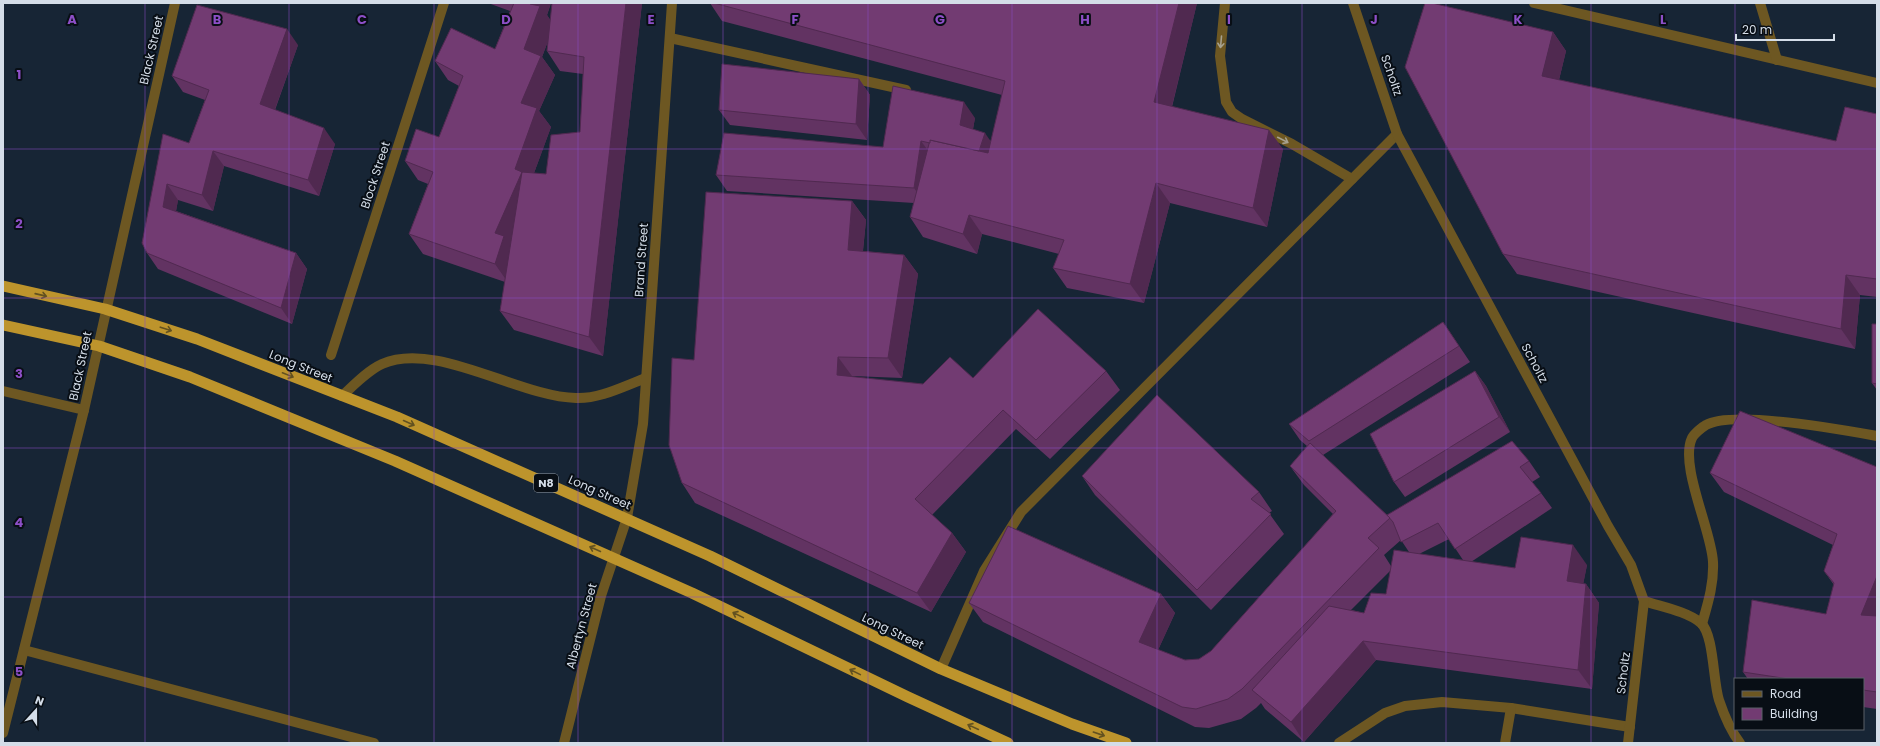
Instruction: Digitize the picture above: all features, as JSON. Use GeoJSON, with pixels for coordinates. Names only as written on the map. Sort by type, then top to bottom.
{"type":"FeatureCollection","features":[{"type":"Feature","properties":{"kind":"highway","name":"Long Street"},"geometry":{"type":"LineString","coordinates":[[3,286],[105,309],[197,339],[397,417],[710,556],[941,669],[1072,724],[1126,743]]}},
{"type":"Feature","properties":{"kind":"highway"},"geometry":{"type":"LineString","coordinates":[[3,325],[98,346],[190,377],[395,461],[614,557],[1008,743]]}},
{"type":"Feature","properties":{"kind":"street","name":"Black Street"},"geometry":{"type":"LineString","coordinates":[[3,733],[84,410],[105,309],[175,3]]}},
{"type":"Feature","properties":{"kind":"street","name":"Block Street"},"geometry":{"type":"LineString","coordinates":[[331,355],[444,3]]}},
{"type":"Feature","properties":{"kind":"street","name":"Brand Street"},"geometry":{"type":"LineString","coordinates":[[626,518],[643,424],[672,3]]}},
{"type":"Feature","properties":{"kind":"street"},"geometry":{"type":"LineString","coordinates":[[1225,3],[1220,56],[1226,102],[1232,112],[1242,119],[1292,144],[1352,178]]}},
{"type":"Feature","properties":{"kind":"street","name":"Scholtz"},"geometry":{"type":"LineString","coordinates":[[1354,3],[1398,134],[1608,526],[1631,565],[1644,601],[1628,743]]}},
{"type":"Feature","properties":{"kind":"street"},"geometry":{"type":"LineString","coordinates":[[1534,3],[1877,83]]}},
{"type":"Feature","properties":{"kind":"street"},"geometry":{"type":"LineString","coordinates":[[1760,3],[1777,60]]}},
{"type":"Feature","properties":{"kind":"street"},"geometry":{"type":"LineString","coordinates":[[670,38],[915,92]]}},
{"type":"Feature","properties":{"kind":"street"},"geometry":{"type":"LineString","coordinates":[[941,669],[984,571],[1021,512],[1352,178],[1398,134]]}},
{"type":"Feature","properties":{"kind":"street"},"geometry":{"type":"LineString","coordinates":[[342,396],[382,364],[402,358],[439,361],[533,391],[576,398],[600,395],[646,378]]}},
{"type":"Feature","properties":{"kind":"street"},"geometry":{"type":"LineString","coordinates":[[3,391],[84,410]]}},
{"type":"Feature","properties":{"kind":"street"},"geometry":{"type":"LineString","coordinates":[[1740,743],[1731,731],[1718,699],[1710,645],[1702,624],[1712,589],[1713,560],[1694,484],[1689,455],[1692,437],[1706,425],[1735,420],[1828,428],[1877,436]]}},
{"type":"Feature","properties":{"kind":"street","name":"Albertyn Street"},"geometry":{"type":"LineString","coordinates":[[564,743],[601,596],[626,518]]}},
{"type":"Feature","properties":{"kind":"street"},"geometry":{"type":"LineString","coordinates":[[1644,601],[1692,618],[1702,624]]}},
{"type":"Feature","properties":{"kind":"street"},"geometry":{"type":"LineString","coordinates":[[24,650],[374,743]]}},
{"type":"Feature","properties":{"kind":"street"},"geometry":{"type":"LineString","coordinates":[[1339,743],[1351,740],[1385,713],[1405,706],[1442,702],[1510,708],[1630,727]]}},
{"type":"Feature","properties":{"kind":"street"},"geometry":{"type":"LineString","coordinates":[[1504,743],[1510,708]]}},
{"type":"Feature","properties":{"kind":"building"},"geometry":{"type":"Polygon","coordinates":[[[514,3],[530,3],[540,6],[524,49],[541,56],[521,103],[537,108],[515,169],[522,172],[495,233],[504,236],[495,264],[409,234],[433,172],[405,161],[416,129],[439,137],[463,76],[435,61],[451,28],[495,49],[514,3]]]}},
{"type":"Feature","properties":{"kind":"building"},"geometry":{"type":"Polygon","coordinates":[[[552,3],[626,3],[589,337],[500,311],[522,172],[546,174],[551,135],[580,132],[584,57],[547,51],[552,3]]]}},
{"type":"Feature","properties":{"kind":"building"},"geometry":{"type":"Polygon","coordinates":[[[714,3],[1179,3],[1154,102],[1269,130],[1253,208],[1156,183],[1130,284],[1053,268],[1064,240],[969,215],[963,234],[910,217],[930,140],[988,153],[1005,81],[714,3]]]}},
{"type":"Feature","properties":{"kind":"building"},"geometry":{"type":"Polygon","coordinates":[[[1425,3],[1432,3],[1553,32],[1542,76],[1836,141],[1845,107],[1877,114],[1877,279],[1846,275],[1841,329],[1503,254],[1405,67],[1425,3]]]}},
{"type":"Feature","properties":{"kind":"building"},"geometry":{"type":"Polygon","coordinates":[[[197,5],[287,29],[260,104],[324,128],[308,180],[213,151],[202,195],[167,184],[163,207],[296,253],[281,308],[147,253],[142,243],[163,134],[189,143],[209,90],[172,76],[197,5]]]}},
{"type":"Feature","properties":{"kind":"building"},"geometry":{"type":"Polygon","coordinates":[[[722,64],[859,79],[856,124],[719,110],[722,64]]]}},
{"type":"Feature","properties":{"kind":"building"},"geometry":{"type":"Polygon","coordinates":[[[893,86],[964,102],[960,125],[985,133],[979,151],[930,140],[930,143],[921,141],[914,188],[716,175],[724,133],[883,147],[893,86]]]}},
{"type":"Feature","properties":{"kind":"building"},"geometry":{"type":"Polygon","coordinates":[[[706,192],[852,201],[848,250],[904,255],[888,358],[838,357],[837,375],[923,384],[950,357],[973,378],[1038,309],[1106,371],[1036,440],[1003,410],[915,499],[952,533],[917,593],[682,483],[669,445],[672,358],[694,360],[706,192]]]}},
{"type":"Feature","properties":{"kind":"building"},"geometry":{"type":"Polygon","coordinates":[[[1443,322],[1459,346],[1309,441],[1289,424],[1443,322]]]}},
{"type":"Feature","properties":{"kind":"building"},"geometry":{"type":"Polygon","coordinates":[[[1872,324],[1877,324],[1877,384],[1872,383],[1872,324]]]}},
{"type":"Feature","properties":{"kind":"building"},"geometry":{"type":"Polygon","coordinates":[[[1475,371],[1499,417],[1394,482],[1370,434],[1475,371]]]}},
{"type":"Feature","properties":{"kind":"building"},"geometry":{"type":"Polygon","coordinates":[[[1157,395],[1259,492],[1251,499],[1271,514],[1197,590],[1082,476],[1157,395]]]}},
{"type":"Feature","properties":{"kind":"building"},"geometry":{"type":"Polygon","coordinates":[[[1740,411],[1877,467],[1877,576],[1861,615],[1877,616],[1877,692],[1864,690],[1864,678],[1782,678],[1743,672],[1752,600],[1826,614],[1834,583],[1824,571],[1837,534],[1710,473],[1740,411]]]}},
{"type":"Feature","properties":{"kind":"building"},"geometry":{"type":"Polygon","coordinates":[[[1512,441],[1529,461],[1520,467],[1541,493],[1455,549],[1438,523],[1401,542],[1393,522],[1387,515],[1512,441]]]}},
{"type":"Feature","properties":{"kind":"building"},"geometry":{"type":"Polygon","coordinates":[[[1310,443],[1390,518],[1368,538],[1379,548],[1242,689],[1228,699],[1196,709],[1182,707],[969,603],[1008,526],[1161,594],[1139,642],[1185,660],[1199,659],[1211,651],[1336,511],[1290,466],[1310,443]]]}},
{"type":"Feature","properties":{"kind":"building"},"geometry":{"type":"Polygon","coordinates":[[[1521,537],[1573,545],[1567,581],[1586,584],[1578,670],[1363,641],[1291,722],[1252,690],[1329,606],[1364,613],[1371,593],[1386,594],[1394,550],[1515,568],[1521,537]]]}}]}
